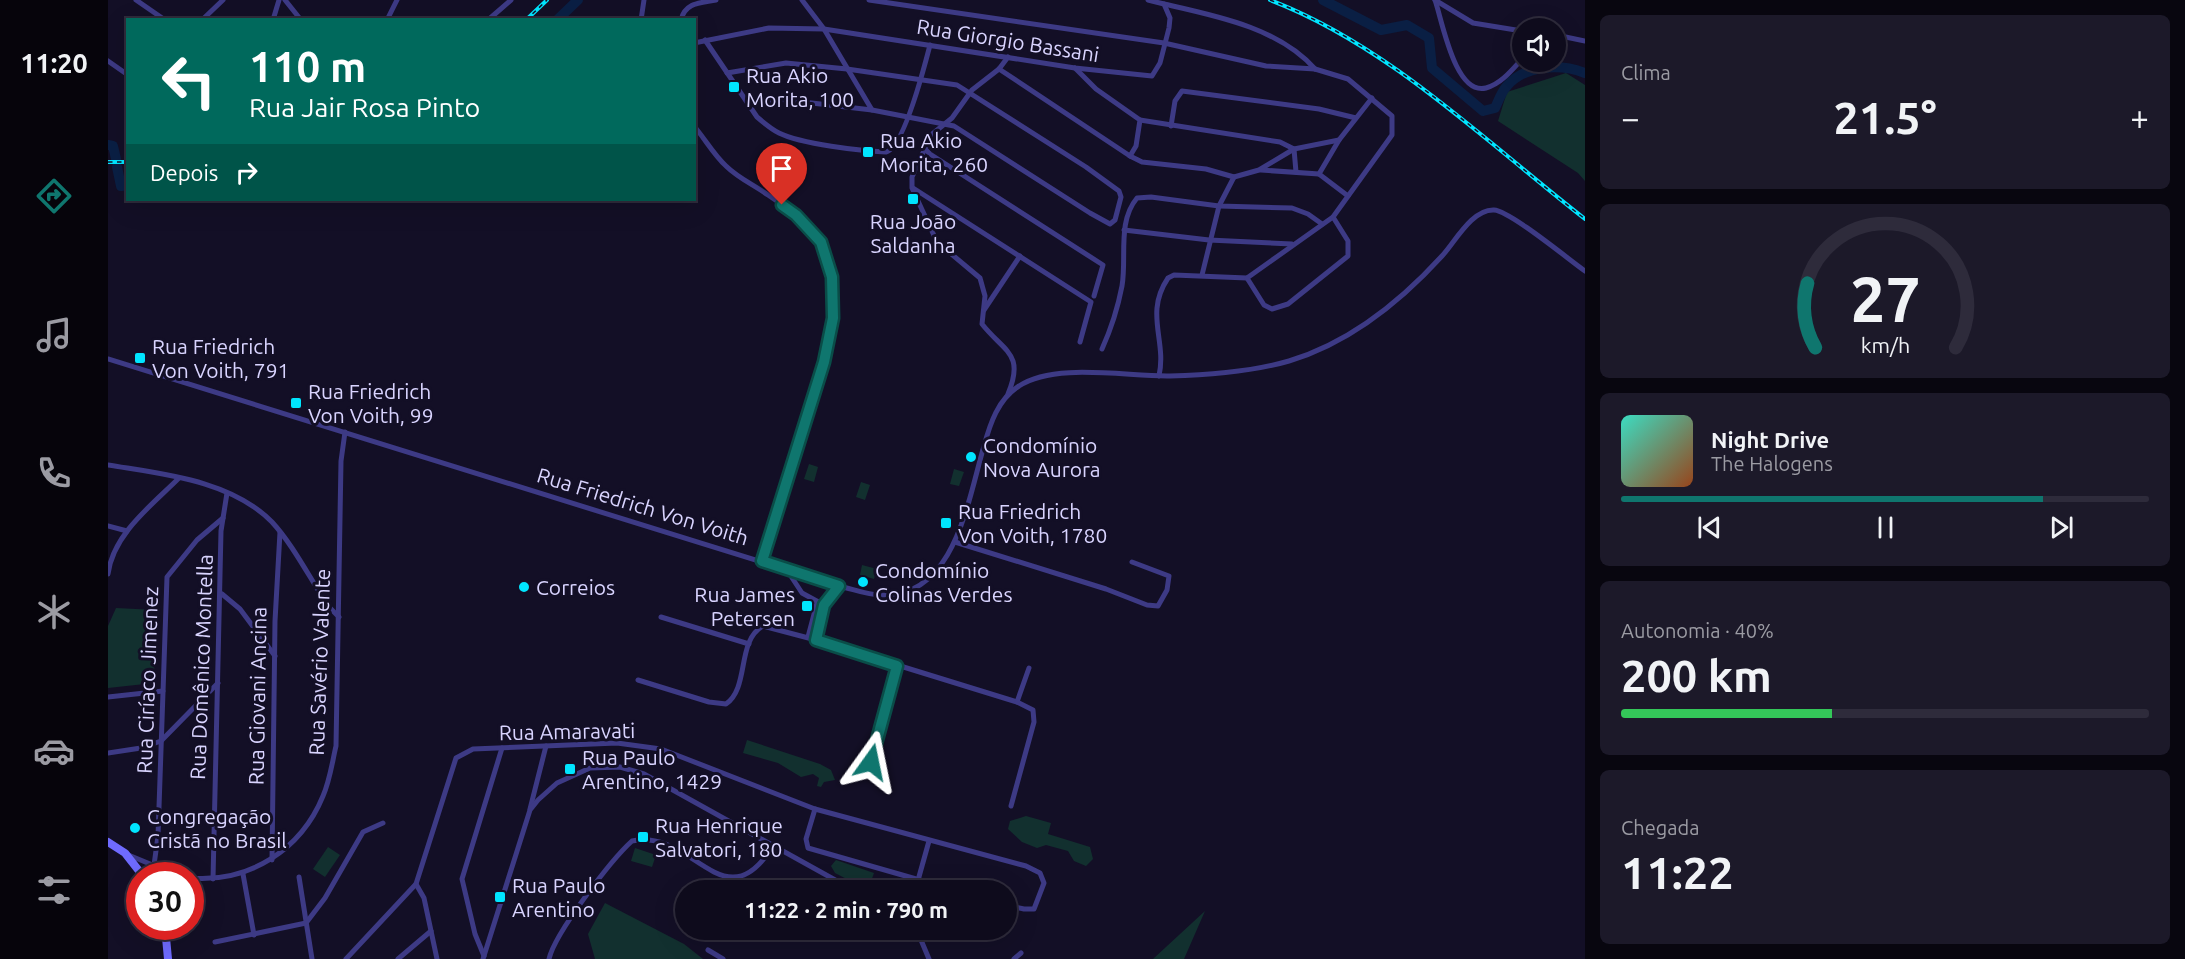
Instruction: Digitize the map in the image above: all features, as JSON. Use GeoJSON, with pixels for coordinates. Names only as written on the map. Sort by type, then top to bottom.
{"type":"FeatureCollection","features":[{"type":"Feature","properties":{"kind":"main road"},"geometry":{"type":"LineString","coordinates":[[108,842],[125,853],[132,862]]}},
{"type":"Feature","properties":{"kind":"main road"},"geometry":{"type":"LineString","coordinates":[[166,940],[168,959]]}},
{"type":"Feature","properties":{"kind":"street"},"geometry":{"type":"LineString","coordinates":[[136,0],[162,18]]}},
{"type":"Feature","properties":{"kind":"street"},"geometry":{"type":"LineString","coordinates":[[204,18],[223,0]]}},
{"type":"Feature","properties":{"kind":"street"},"geometry":{"type":"LineString","coordinates":[[274,18],[279,0]]}},
{"type":"Feature","properties":{"kind":"street"},"geometry":{"type":"LineString","coordinates":[[285,0],[299,18]]}},
{"type":"Feature","properties":{"kind":"street"},"geometry":{"type":"LineString","coordinates":[[388,18],[397,0]]}},
{"type":"Feature","properties":{"kind":"street"},"geometry":{"type":"LineString","coordinates":[[490,18],[511,0]]}},
{"type":"Feature","properties":{"kind":"street"},"geometry":{"type":"LineString","coordinates":[[640,18],[644,0]]}},
{"type":"Feature","properties":{"kind":"street"},"geometry":{"type":"LineString","coordinates":[[682,18],[685,9],[716,0]]}},
{"type":"Feature","properties":{"kind":"street"},"geometry":{"type":"LineString","coordinates":[[802,0],[824,29],[872,110]]}},
{"type":"Feature","properties":{"kind":"street"},"geometry":{"type":"LineString","coordinates":[[869,0],[1164,42],[1266,66],[1316,69],[1347,79],[1392,116],[1392,135],[1333,217],[1247,278],[1202,275],[1174,275],[1168,278],[1156,310],[1156,330],[1162,354],[1159,376]]}},
{"type":"Feature","properties":{"kind":"street"},"geometry":{"type":"LineString","coordinates":[[1148,0],[1209,14],[1258,32],[1293,47],[1316,69]]}},
{"type":"Feature","properties":{"kind":"street"},"geometry":{"type":"LineString","coordinates":[[1512,29],[1466,21],[1435,0],[1458,72],[1475,87],[1485,89],[1499,82],[1512,69]]}},
{"type":"Feature","properties":{"kind":"street"},"geometry":{"type":"LineString","coordinates":[[1164,4],[1170,18],[1164,42]]}},
{"type":"Feature","properties":{"kind":"street","name":"Rua Giorgio Bassani"},"geometry":{"type":"LineString","coordinates":[[696,42],[769,28],[824,29],[1075,68],[1152,76],[1160,63],[1164,42]]}},
{"type":"Feature","properties":{"kind":"street"},"geometry":{"type":"LineString","coordinates":[[1566,37],[1585,41]]}},
{"type":"Feature","properties":{"kind":"street"},"geometry":{"type":"LineString","coordinates":[[705,40],[757,117],[781,134],[878,152],[891,150],[908,116],[930,45]]}},
{"type":"Feature","properties":{"kind":"street"},"geometry":{"type":"LineString","coordinates":[[1008,57],[999,69],[970,92],[952,118],[931,135],[923,147],[912,177],[912,188],[937,242],[980,278],[985,296],[981,314],[984,326],[1011,352],[1015,362],[1015,373],[1008,394]]}},
{"type":"Feature","properties":{"kind":"street"},"geometry":{"type":"LineString","coordinates":[[108,62],[126,74]]}},
{"type":"Feature","properties":{"kind":"street"},"geometry":{"type":"LineString","coordinates":[[727,73],[786,63],[847,69],[957,85],[1119,191],[1121,197],[1113,223],[1110,224],[964,132],[944,123],[872,110],[776,99],[750,106]]}},
{"type":"Feature","properties":{"kind":"street"},"geometry":{"type":"LineString","coordinates":[[1075,68],[1096,89],[1140,120],[1270,139],[1294,149]]}},
{"type":"Feature","properties":{"kind":"street"},"geometry":{"type":"LineString","coordinates":[[999,69],[1142,162],[1206,169],[1234,177],[1260,170],[1294,149],[1339,140]]}},
{"type":"Feature","properties":{"kind":"street"},"geometry":{"type":"LineString","coordinates":[[1171,126],[1174,101],[1182,91],[1319,109],[1356,118]]}},
{"type":"Feature","properties":{"kind":"street"},"geometry":{"type":"LineString","coordinates":[[1319,174],[1339,140],[1372,98]]}},
{"type":"Feature","properties":{"kind":"street"},"geometry":{"type":"LineString","coordinates":[[1130,156],[1137,141],[1140,120]]}},
{"type":"Feature","properties":{"kind":"street"},"geometry":{"type":"LineString","coordinates":[[696,128],[726,166],[796,215],[810,229],[821,242],[832,277],[833,318],[830,340],[762,561]]}},
{"type":"Feature","properties":{"kind":"street"},"geometry":{"type":"LineString","coordinates":[[923,147],[930,154],[1104,266],[1094,296]]}},
{"type":"Feature","properties":{"kind":"street"},"geometry":{"type":"LineString","coordinates":[[1294,149],[1296,172]]}},
{"type":"Feature","properties":{"kind":"street"},"geometry":{"type":"LineString","coordinates":[[1260,170],[1319,174],[1348,196]]}},
{"type":"Feature","properties":{"kind":"street"},"geometry":{"type":"LineString","coordinates":[[1202,275],[1219,206],[1234,177]]}},
{"type":"Feature","properties":{"kind":"street"},"geometry":{"type":"LineString","coordinates":[[912,188],[1091,302],[1080,342]]}},
{"type":"Feature","properties":{"kind":"street"},"geometry":{"type":"LineString","coordinates":[[1102,349],[1115,314],[1122,286],[1124,230],[1137,198],[1151,197],[1219,206],[1292,208],[1308,214],[1322,224]]}},
{"type":"Feature","properties":{"kind":"street","name":"Rua Friedrich Von Voith"},"geometry":{"type":"LineString","coordinates":[[108,359],[785,567],[839,586],[883,595],[915,589],[946,559],[955,542],[992,422],[1008,394],[1032,379],[1061,374],[1159,376],[1239,372],[1290,360],[1332,343],[1397,302],[1483,212],[1497,210],[1506,213],[1585,271]]}},
{"type":"Feature","properties":{"kind":"street"},"geometry":{"type":"LineString","coordinates":[[1247,278],[1264,305],[1272,309],[1288,304],[1348,256],[1348,241],[1333,217]]}},
{"type":"Feature","properties":{"kind":"street"},"geometry":{"type":"LineString","coordinates":[[1124,230],[1209,240],[1292,244]]}},
{"type":"Feature","properties":{"kind":"street"},"geometry":{"type":"LineString","coordinates":[[981,314],[1020,256]]}},
{"type":"Feature","properties":{"kind":"street","name":"Rua Savério Valente"},"geometry":{"type":"LineString","coordinates":[[204,879],[243,874],[272,860],[311,817],[322,799],[329,778],[336,746],[341,461],[345,432]]}},
{"type":"Feature","properties":{"kind":"street"},"geometry":{"type":"LineString","coordinates":[[108,465],[179,477],[252,505],[280,532],[328,607],[339,617]]}},
{"type":"Feature","properties":{"kind":"street"},"geometry":{"type":"LineString","coordinates":[[108,574],[115,549],[127,531],[179,477]]}},
{"type":"Feature","properties":{"kind":"street","name":"Rua Domênico Montella"},"geometry":{"type":"LineString","coordinates":[[213,879],[223,518],[227,494]]}},
{"type":"Feature","properties":{"kind":"street","name":"Rua Ciríaco Jimenez"},"geometry":{"type":"LineString","coordinates":[[155,862],[158,845],[167,577],[186,552],[223,518]]}},
{"type":"Feature","properties":{"kind":"street"},"geometry":{"type":"LineString","coordinates":[[108,526],[127,531]]}},
{"type":"Feature","properties":{"kind":"street","name":"Rua Giovani Ancina"},"geometry":{"type":"LineString","coordinates":[[272,860],[275,656],[280,532]]}},
{"type":"Feature","properties":{"kind":"street"},"geometry":{"type":"LineString","coordinates":[[955,542],[1106,589],[1147,605],[1158,606],[1169,576],[1131,562]]}},
{"type":"Feature","properties":{"kind":"street"},"geometry":{"type":"LineString","coordinates":[[785,567],[795,586],[817,603],[824,605]]}},
{"type":"Feature","properties":{"kind":"street"},"geometry":{"type":"LineString","coordinates":[[816,640],[824,605],[839,586]]}},
{"type":"Feature","properties":{"kind":"street"},"geometry":{"type":"LineString","coordinates":[[222,594],[240,609],[275,656]]}},
{"type":"Feature","properties":{"kind":"street"},"geometry":{"type":"LineString","coordinates":[[808,637],[817,603]]}},
{"type":"Feature","properties":{"kind":"street"},"geometry":{"type":"LineString","coordinates":[[661,617],[749,644]]}},
{"type":"Feature","properties":{"kind":"street"},"geometry":{"type":"LineString","coordinates":[[638,680],[709,702],[722,705],[729,702],[749,644],[756,630],[763,626],[808,637],[1017,702],[1033,710],[1034,722],[1011,806]]}},
{"type":"Feature","properties":{"kind":"street"},"geometry":{"type":"LineString","coordinates":[[873,765],[872,753],[897,666]]}},
{"type":"Feature","properties":{"kind":"street"},"geometry":{"type":"LineString","coordinates":[[1017,702],[1029,668]]}},
{"type":"Feature","properties":{"kind":"street"},"geometry":{"type":"LineString","coordinates":[[108,753],[141,748],[160,741],[219,682]]}},
{"type":"Feature","properties":{"kind":"street"},"geometry":{"type":"LineString","coordinates":[[108,697],[163,691]]}},
{"type":"Feature","properties":{"kind":"street","name":"Rua Amaravati"},"geometry":{"type":"LineString","coordinates":[[346,959],[416,884],[456,758],[465,751],[502,748],[617,743],[661,749],[815,809],[1032,868],[1040,873],[1044,883],[1034,909],[1017,908]]}},
{"type":"Feature","properties":{"kind":"street"},"geometry":{"type":"LineString","coordinates":[[484,957],[530,810],[546,746]]}},
{"type":"Feature","properties":{"kind":"street"},"geometry":{"type":"LineString","coordinates":[[484,957],[473,927],[462,879],[502,748]]}},
{"type":"Feature","properties":{"kind":"street"},"geometry":{"type":"LineString","coordinates":[[530,810],[548,790],[574,773],[597,767],[620,767],[635,770],[835,880]]}},
{"type":"Feature","properties":{"kind":"street"},"geometry":{"type":"LineString","coordinates":[[815,809],[806,839],[808,848],[918,880],[929,841]]}},
{"type":"Feature","properties":{"kind":"street"},"geometry":{"type":"LineString","coordinates":[[215,942],[306,923],[325,898],[363,832],[383,823]]}},
{"type":"Feature","properties":{"kind":"street"},"geometry":{"type":"LineString","coordinates":[[549,959],[558,938],[616,858],[632,841],[657,840],[716,872],[735,878],[754,871],[773,846]]}},
{"type":"Feature","properties":{"kind":"street"},"geometry":{"type":"LineString","coordinates":[[125,853],[147,862]]}},
{"type":"Feature","properties":{"kind":"street"},"geometry":{"type":"LineString","coordinates":[[243,874],[254,935]]}},
{"type":"Feature","properties":{"kind":"street"},"geometry":{"type":"LineString","coordinates":[[299,877],[312,959]]}},
{"type":"Feature","properties":{"kind":"street"},"geometry":{"type":"LineString","coordinates":[[416,884],[424,898],[437,959]]}},
{"type":"Feature","properties":{"kind":"street"},"geometry":{"type":"LineString","coordinates":[[398,959],[431,931]]}},
{"type":"Feature","properties":{"kind":"street"},"geometry":{"type":"LineString","coordinates":[[919,940],[929,959]]}},
{"type":"Feature","properties":{"kind":"street"},"geometry":{"type":"LineString","coordinates":[[708,950],[723,959]]}},
{"type":"Feature","properties":{"kind":"street"},"geometry":{"type":"LineString","coordinates":[[1014,959],[1021,953]]}},
{"type":"Feature","properties":{"kind":"green space"},"geometry":{"type":"Polygon","coordinates":[[[1566,73],[1585,85],[1585,181],[1578,173],[1498,121],[1507,92],[1566,73]]]}},
{"type":"Feature","properties":{"kind":"green space"},"geometry":{"type":"Polygon","coordinates":[[[809,464],[818,467],[814,482],[804,479],[809,464]]]}},
{"type":"Feature","properties":{"kind":"green space"},"geometry":{"type":"Polygon","coordinates":[[[954,469],[964,472],[959,486],[950,484],[954,469]]]}},
{"type":"Feature","properties":{"kind":"green space"},"geometry":{"type":"Polygon","coordinates":[[[861,482],[870,485],[865,500],[856,497],[861,482]]]}},
{"type":"Feature","properties":{"kind":"green space"},"geometry":{"type":"Polygon","coordinates":[[[862,565],[877,569],[874,579],[860,575],[862,565]]]}},
{"type":"Feature","properties":{"kind":"green space"},"geometry":{"type":"Polygon","coordinates":[[[116,608],[156,610],[154,683],[108,688],[108,626],[116,608]]]}},
{"type":"Feature","properties":{"kind":"green space"},"geometry":{"type":"Polygon","coordinates":[[[747,740],[820,764],[831,770],[835,780],[824,782],[821,787],[817,786],[819,778],[813,774],[801,777],[778,763],[743,753],[747,740]]]}},
{"type":"Feature","properties":{"kind":"green space"},"geometry":{"type":"Polygon","coordinates":[[[1026,816],[1051,823],[1048,834],[1090,847],[1093,859],[1086,866],[1074,861],[1068,851],[1046,845],[1037,848],[1022,842],[1008,829],[1010,821],[1026,816]]]}},
{"type":"Feature","properties":{"kind":"green space"},"geometry":{"type":"Polygon","coordinates":[[[328,847],[340,855],[325,877],[313,869],[328,847]]]}},
{"type":"Feature","properties":{"kind":"green space"},"geometry":{"type":"Polygon","coordinates":[[[635,848],[656,855],[652,867],[631,861],[635,848]]]}},
{"type":"Feature","properties":{"kind":"green space"},"geometry":{"type":"Polygon","coordinates":[[[836,860],[874,873],[872,880],[849,880],[835,873],[831,866],[836,860]]]}},
{"type":"Feature","properties":{"kind":"green space"},"geometry":{"type":"Polygon","coordinates":[[[605,903],[684,944],[703,959],[595,959],[588,934],[605,903]]]}},
{"type":"Feature","properties":{"kind":"green space"},"geometry":{"type":"Polygon","coordinates":[[[1205,911],[1184,959],[1153,959],[1205,911]]]}},
{"type":"Feature","properties":{"kind":"waterway"},"geometry":{"type":"LineString","coordinates":[[559,18],[578,0]]}},
{"type":"Feature","properties":{"kind":"waterway"},"geometry":{"type":"LineString","coordinates":[[1323,0],[1381,30],[1407,25],[1429,38],[1432,68],[1483,111],[1495,108],[1506,87],[1522,74],[1532,70],[1554,67],[1585,73]]}},
{"type":"Feature","properties":{"kind":"waterway"},"geometry":{"type":"LineString","coordinates":[[108,145],[113,146],[116,159]]}},
{"type":"Feature","properties":{"kind":"waterway"},"geometry":{"type":"LineString","coordinates":[[117,167],[121,186],[126,185]]}},
{"type":"Feature","properties":{"kind":"railway"},"geometry":{"type":"LineString","coordinates":[[528,18],[547,0]]}},
{"type":"Feature","properties":{"kind":"railway"},"geometry":{"type":"LineString","coordinates":[[1270,0],[1313,19],[1355,42],[1395,69],[1435,98],[1585,219]]}},
{"type":"Feature","properties":{"kind":"railway"},"geometry":{"type":"LineString","coordinates":[[108,162],[126,162]]}},
{"type":"Feature","properties":{"kind":"place","name":"Rua Akio Morita, 100"},"geometry":{"type":"Point","coordinates":[734,87]}},
{"type":"Feature","properties":{"kind":"place","name":"Rua Akio Morita, 260"},"geometry":{"type":"Point","coordinates":[868,152]}},
{"type":"Feature","properties":{"kind":"place","name":"Rua João Saldanha"},"geometry":{"type":"Point","coordinates":[913,199]}},
{"type":"Feature","properties":{"kind":"place","name":"Rua Friedrich Von Voith, 791"},"geometry":{"type":"Point","coordinates":[140,358]}},
{"type":"Feature","properties":{"kind":"place","name":"Rua Friedrich Von Voith, 99"},"geometry":{"type":"Point","coordinates":[296,403]}},
{"type":"Feature","properties":{"kind":"place","name":"Condomínio Nova Aurora"},"geometry":{"type":"Point","coordinates":[971,457]}},
{"type":"Feature","properties":{"kind":"place","name":"Rua Friedrich Von Voith, 1780"},"geometry":{"type":"Point","coordinates":[946,523]}},
{"type":"Feature","properties":{"kind":"place","name":"Condomínio Colinas Verdes"},"geometry":{"type":"Point","coordinates":[863,582]}},
{"type":"Feature","properties":{"kind":"place","name":"Correios"},"geometry":{"type":"Point","coordinates":[524,587]}},
{"type":"Feature","properties":{"kind":"place","name":"Rua James Petersen"},"geometry":{"type":"Point","coordinates":[807,606]}},
{"type":"Feature","properties":{"kind":"place","name":"Rua Paulo Arentino, 1429"},"geometry":{"type":"Point","coordinates":[570,769]}},
{"type":"Feature","properties":{"kind":"place","name":"Congregação Cristã no Brasil"},"geometry":{"type":"Point","coordinates":[135,828]}},
{"type":"Feature","properties":{"kind":"place","name":"Rua Henrique Salvatori, 180"},"geometry":{"type":"Point","coordinates":[643,837]}},
{"type":"Feature","properties":{"kind":"place","name":"Rua Paulo Arentino"},"geometry":{"type":"Point","coordinates":[500,897]}},
{"type":"Feature","properties":{"kind":"route"},"geometry":{"type":"LineString","coordinates":[[782,205],[796,215],[821,242],[832,277],[833,318],[824,362],[762,561],[839,586],[824,605],[816,640],[897,666],[873,747],[871,762]]}}]}
